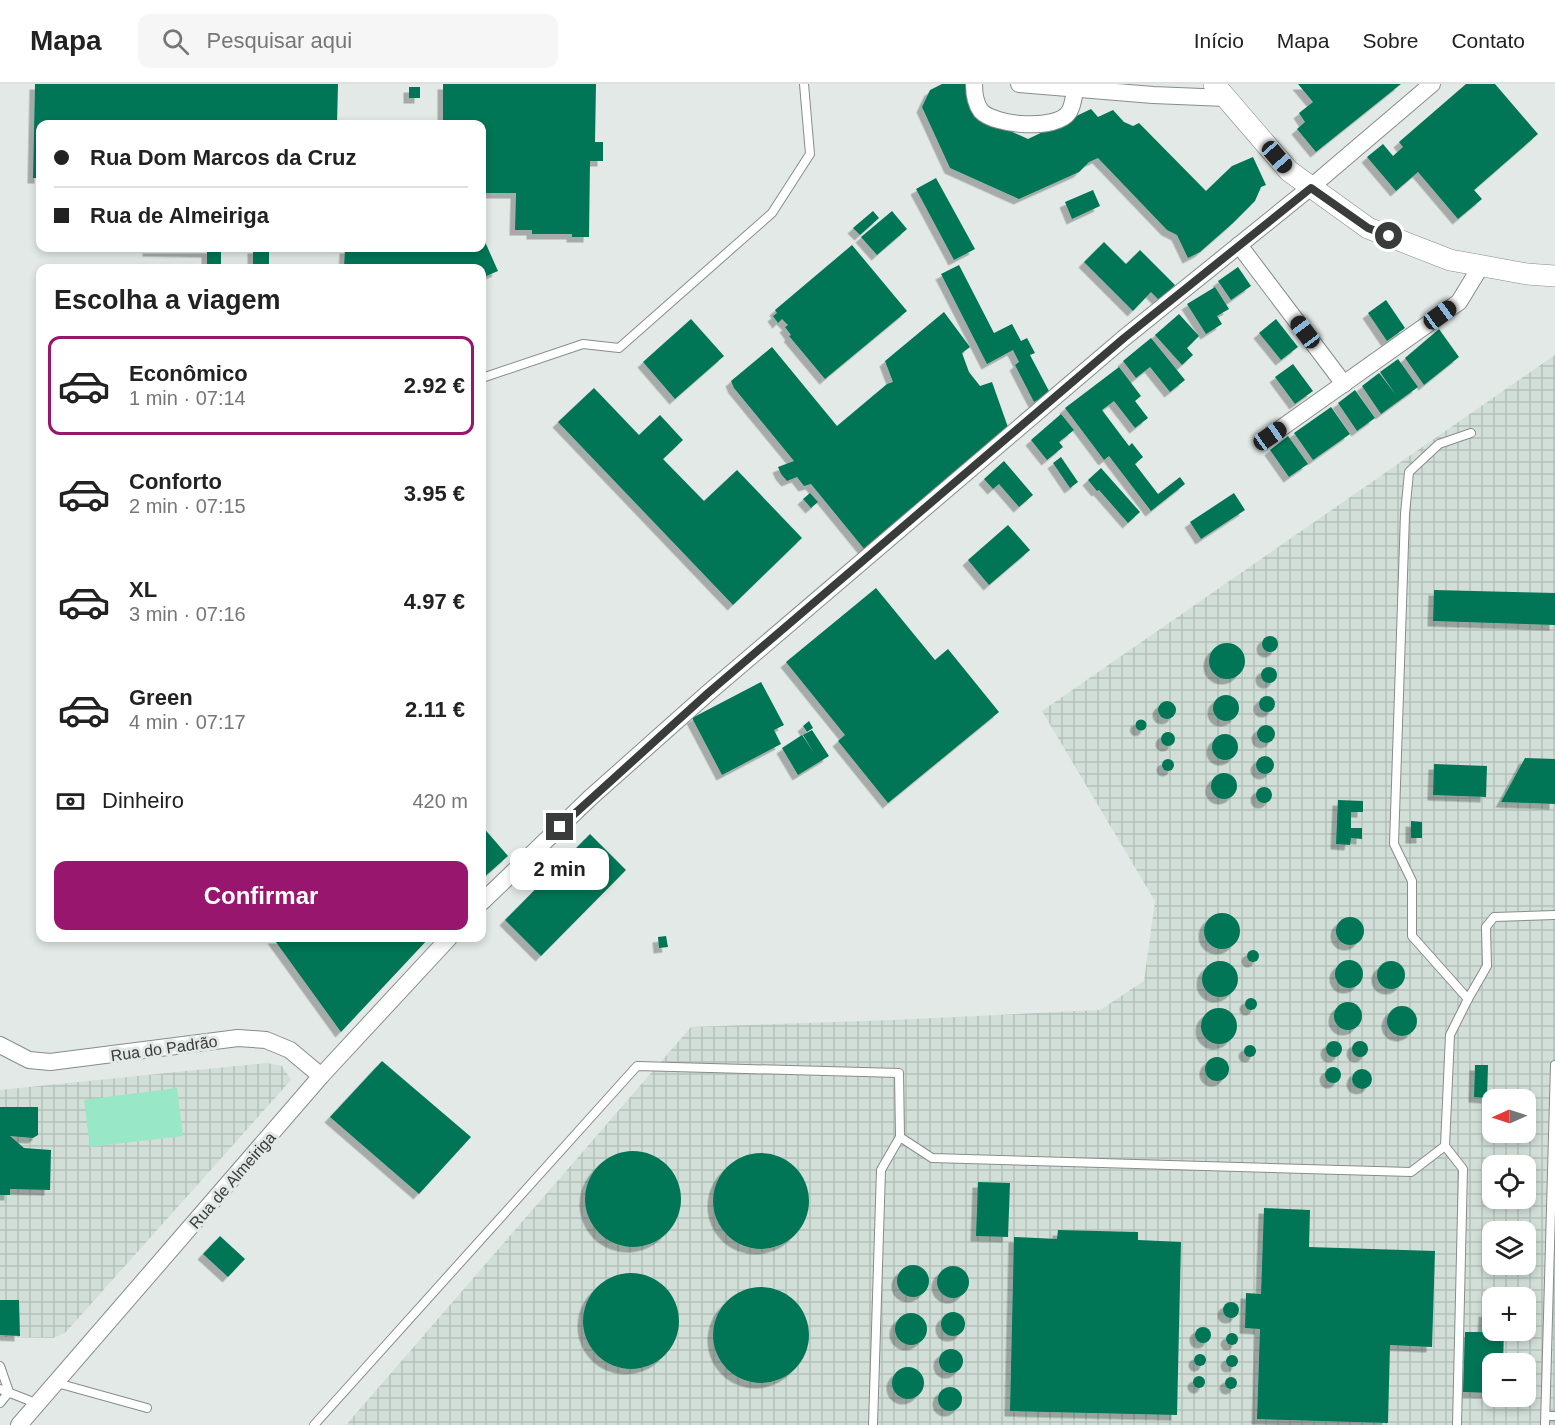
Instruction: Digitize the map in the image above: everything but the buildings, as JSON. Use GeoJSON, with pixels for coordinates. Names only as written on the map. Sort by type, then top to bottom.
{"type":"FeatureCollection","features":[{"type":"Feature","properties":{"kind":"street"},"geometry":{"type":"LineString","coordinates":[[974,84],[977,104],[982,112],[996,119],[1034,124],[1048,124],[1063,118],[1070,112],[1075,89]]}},
{"type":"Feature","properties":{"kind":"street"},"geometry":{"type":"LineString","coordinates":[[1018,84],[1075,89],[1220,91],[1289,171],[1368,228],[1450,260],[1527,274],[1555,276]]}},
{"type":"Feature","properties":{"kind":"street"},"geometry":{"type":"LineString","coordinates":[[486,898],[590,798],[708,693],[1124,338],[1311,188],[1432,84]]}},
{"type":"Feature","properties":{"kind":"street"},"geometry":{"type":"LineString","coordinates":[[1239,245],[1344,384]]}},
{"type":"Feature","properties":{"kind":"street"},"geometry":{"type":"LineString","coordinates":[[1270,436],[1459,302],[1481,266]]}},
{"type":"Feature","properties":{"kind":"street","name":"Rua de Almeiriga"},"geometry":{"type":"LineString","coordinates":[[19,1425],[321,1076],[445,942]]}},
{"type":"Feature","properties":{"kind":"street","name":"Rua do Padrão"},"geometry":{"type":"LineString","coordinates":[[0,1045],[29,1060],[50,1062],[238,1038],[266,1040],[290,1050],[321,1076]]}},
{"type":"Feature","properties":{"kind":"lane"},"geometry":{"type":"LineString","coordinates":[[486,377],[583,344],[619,348],[772,213],[810,154],[804,84]]}},
{"type":"Feature","properties":{"kind":"lane"},"geometry":{"type":"LineString","coordinates":[[1468,999],[1412,936],[1412,881],[1394,844],[1405,514],[1409,472],[1439,444],[1471,433]]}},
{"type":"Feature","properties":{"kind":"lane"},"geometry":{"type":"LineString","coordinates":[[1457,1425],[1463,1169],[1445,1146],[1450,1035],[1487,966],[1486,927],[1494,917],[1555,915]]}},
{"type":"Feature","properties":{"kind":"lane"},"geometry":{"type":"LineString","coordinates":[[1549,1419],[1555,1065]]}},
{"type":"Feature","properties":{"kind":"lane"},"geometry":{"type":"LineString","coordinates":[[318,1423],[637,1066],[898,1073],[900,1137],[881,1170],[873,1425]]}},
{"type":"Feature","properties":{"kind":"lane"},"geometry":{"type":"LineString","coordinates":[[900,1137],[932,1158],[1411,1172],[1445,1146]]}},
{"type":"Feature","properties":{"kind":"lane"},"geometry":{"type":"LineString","coordinates":[[0,1366],[9,1392]]}},
{"type":"Feature","properties":{"kind":"lane"},"geometry":{"type":"LineString","coordinates":[[57,1383],[147,1408]]}},
{"type":"Feature","properties":{"kind":"lane"},"geometry":{"type":"LineString","coordinates":[[0,1389],[39,1404]]}},
{"type":"Feature","properties":{"kind":"lane"},"geometry":{"type":"LineString","coordinates":[[0,1403],[9,1392]]}},
{"type":"Feature","properties":{"kind":"shaded area"},"geometry":{"type":"Polygon","coordinates":[[[1555,355],[1555,1425],[346,1425],[691,1027],[1100,1010],[1144,981],[1155,901],[1042,711],[1555,355]]]}},
{"type":"Feature","properties":{"kind":"shaded area"},"geometry":{"type":"Polygon","coordinates":[[[267,1063],[282,1066],[291,1080],[65,1333],[53,1338],[0,1337],[0,1090],[267,1063]]]}},
{"type":"Feature","properties":{"kind":"green space"},"geometry":{"type":"Polygon","coordinates":[[[177,1088],[183,1136],[90,1147],[84,1100],[177,1088]]]}},
{"type":"Feature","properties":{"kind":"route"},"geometry":{"type":"LineString","coordinates":[[560,827],[708,693],[1124,338],[1311,188],[1368,228],[1389,236]]}}]}
